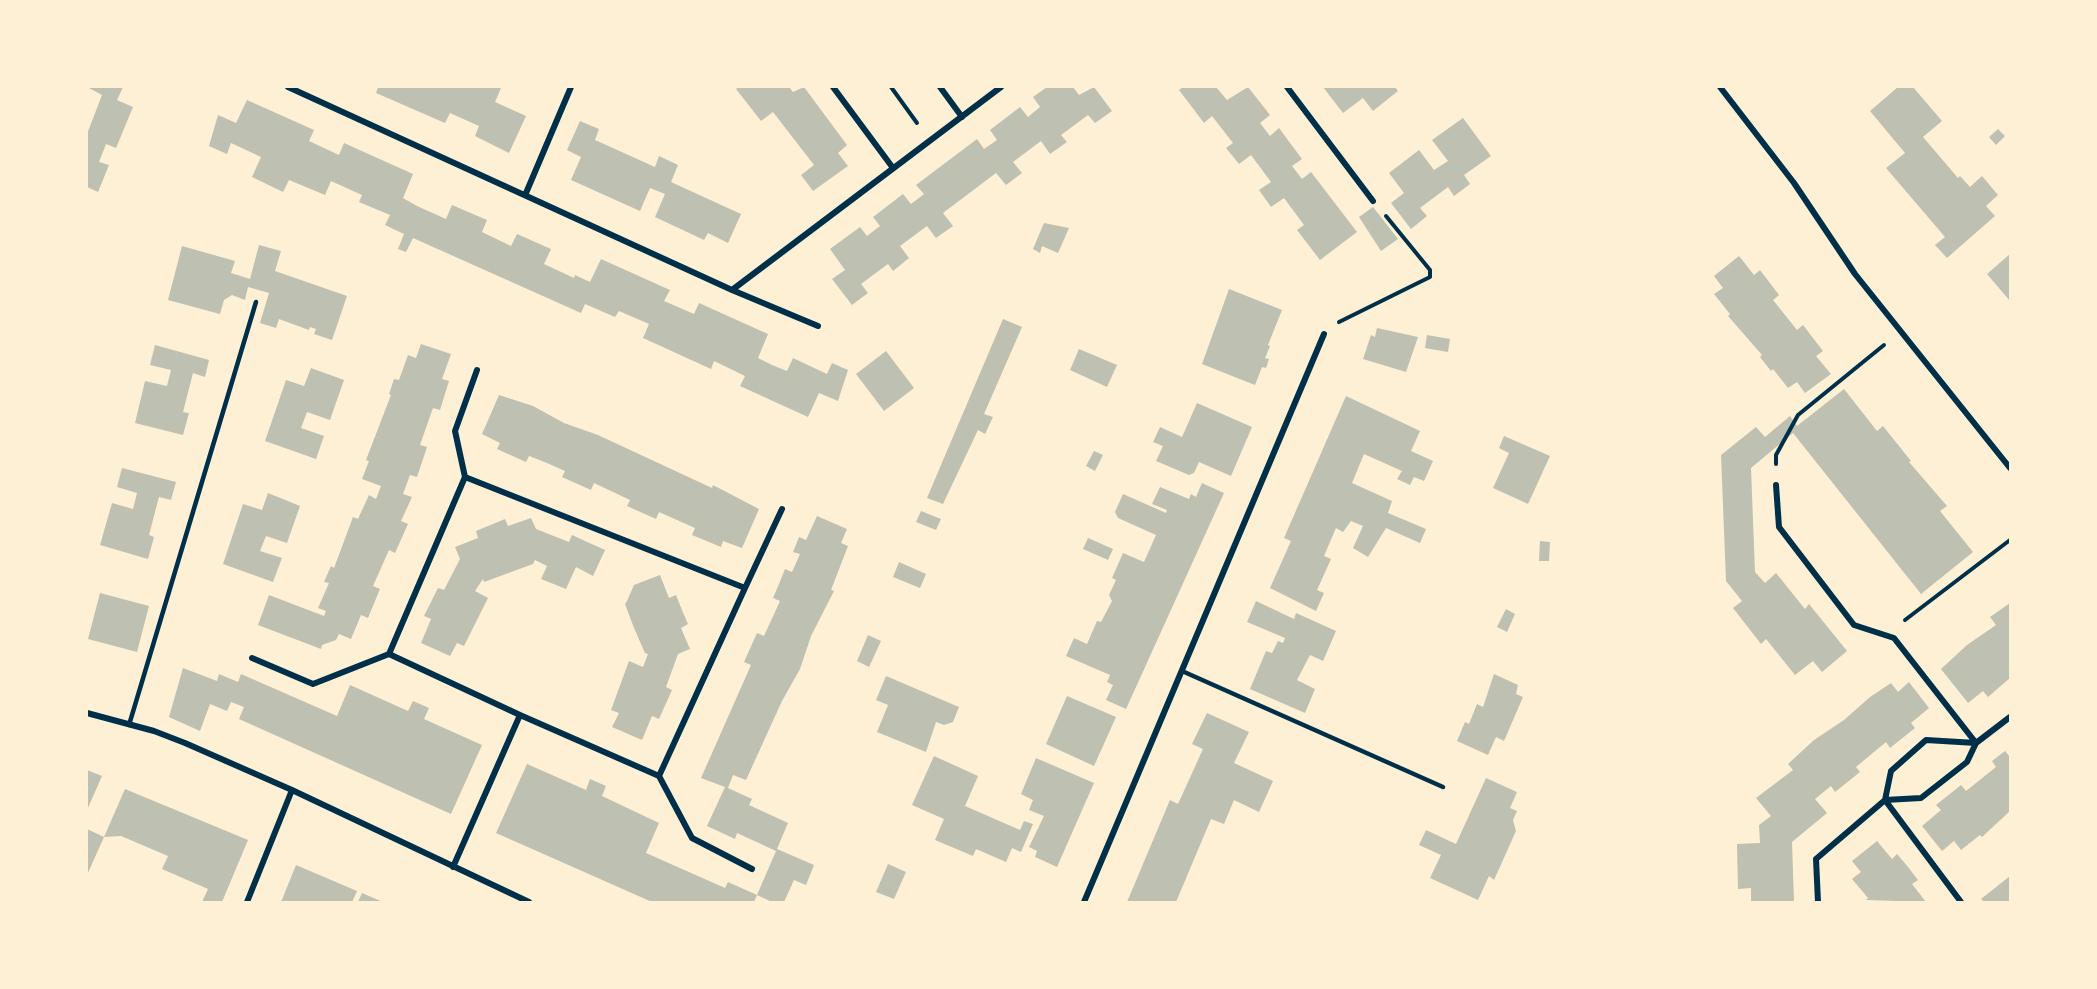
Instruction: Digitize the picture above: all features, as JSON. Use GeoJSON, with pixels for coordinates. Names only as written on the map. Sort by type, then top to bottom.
{"type":"FeatureCollection","features":[{"type":"Feature","properties":{"kind":"street"},"geometry":{"type":"LineString","coordinates":[[288,87],[526,193],[732,290],[818,326]]}},
{"type":"Feature","properties":{"kind":"street"},"geometry":{"type":"LineString","coordinates":[[526,193],[571,87]]}},
{"type":"Feature","properties":{"kind":"street"},"geometry":{"type":"LineString","coordinates":[[833,87],[893,168]]}},
{"type":"Feature","properties":{"kind":"street"},"geometry":{"type":"LineString","coordinates":[[940,87],[962,117]]}},
{"type":"Feature","properties":{"kind":"street"},"geometry":{"type":"LineString","coordinates":[[732,290],[1001,87]]}},
{"type":"Feature","properties":{"kind":"street"},"geometry":{"type":"LineString","coordinates":[[1287,87],[1373,201]]}},
{"type":"Feature","properties":{"kind":"street"},"geometry":{"type":"LineString","coordinates":[[1720,87],[1794,183],[1855,274],[2010,468]]}},
{"type":"Feature","properties":{"kind":"street"},"geometry":{"type":"LineString","coordinates":[[1084,902],[1324,334]]}},
{"type":"Feature","properties":{"kind":"street"},"geometry":{"type":"LineString","coordinates":[[252,658],[313,684],[388,654],[465,477],[455,431],[477,370]]}},
{"type":"Feature","properties":{"kind":"street"},"geometry":{"type":"LineString","coordinates":[[465,477],[745,588]]}},
{"type":"Feature","properties":{"kind":"street"},"geometry":{"type":"LineString","coordinates":[[1776,485],[1779,527],[1854,625],[1894,638],[1976,743]]}},
{"type":"Feature","properties":{"kind":"street"},"geometry":{"type":"LineString","coordinates":[[659,776],[782,509]]}},
{"type":"Feature","properties":{"kind":"street"},"geometry":{"type":"LineString","coordinates":[[388,654],[659,776],[692,838],[752,869]]}},
{"type":"Feature","properties":{"kind":"street"},"geometry":{"type":"LineString","coordinates":[[87,713],[185,743],[292,790],[528,902]]}},
{"type":"Feature","properties":{"kind":"street"},"geometry":{"type":"LineString","coordinates":[[453,867],[520,715]]}},
{"type":"Feature","properties":{"kind":"street"},"geometry":{"type":"LineString","coordinates":[[1818,902],[1816,859],[1886,800],[1922,798],[1967,762],[1976,743],[2010,717]]}},
{"type":"Feature","properties":{"kind":"street"},"geometry":{"type":"LineString","coordinates":[[1961,902],[1886,800],[1891,771],[1926,740],[1976,743]]}},
{"type":"Feature","properties":{"kind":"street"},"geometry":{"type":"LineString","coordinates":[[247,902],[292,790]]}},
{"type":"Feature","properties":{"kind":"lane"},"geometry":{"type":"LineString","coordinates":[[129,725],[256,302]]}},
{"type":"Feature","properties":{"kind":"lane"},"geometry":{"type":"LineString","coordinates":[[1182,671],[1443,787]]}},
{"type":"Feature","properties":{"kind":"path"},"geometry":{"type":"LineString","coordinates":[[891,87],[930,140]]}},
{"type":"Feature","properties":{"kind":"path"},"geometry":{"type":"LineString","coordinates":[[1324,334],[1341,320],[1430,278],[1430,270],[1416,251],[1373,201]]}},
{"type":"Feature","properties":{"kind":"path"},"geometry":{"type":"LineString","coordinates":[[1776,485],[1776,455],[1798,415],[1901,331]]}},
{"type":"Feature","properties":{"kind":"path"},"geometry":{"type":"LineString","coordinates":[[1885,635],[2010,540]]}},
{"type":"Feature","properties":{"kind":"building"},"geometry":{"type":"Polygon","coordinates":[[[87,87],[123,87],[117,100],[133,107],[116,148],[106,144],[99,162],[109,165],[98,192],[87,187],[87,134],[102,95],[87,87]]]}},
{"type":"Feature","properties":{"kind":"building"},"geometry":{"type":"Polygon","coordinates":[[[378,87],[498,87],[501,88],[495,102],[526,116],[509,153],[475,136],[479,126],[450,113],[445,123],[376,93],[378,87]]]}},
{"type":"Feature","properties":{"kind":"building"},"geometry":{"type":"Polygon","coordinates":[[[739,87],[789,87],[793,92],[804,87],[847,145],[838,153],[848,166],[813,191],[801,175],[814,165],[773,112],[761,121],[736,89],[739,87]]]}},
{"type":"Feature","properties":{"kind":"building"},"geometry":{"type":"Polygon","coordinates":[[[1047,87],[1073,87],[1079,95],[1094,87],[1112,111],[1095,123],[1088,115],[1061,135],[1067,142],[1050,154],[1041,141],[1013,162],[1022,173],[1006,185],[996,173],[943,213],[953,226],[936,238],[927,226],[900,246],[909,258],[893,271],[888,264],[861,284],[868,293],[852,305],[832,279],[845,270],[830,249],[860,227],[867,236],[880,226],[873,217],[903,194],[911,204],[924,194],[916,185],[977,139],[984,149],[997,140],[990,130],[1020,107],[1028,117],[1040,107],[1033,97],[1047,87]]]}},
{"type":"Feature","properties":{"kind":"building"},"geometry":{"type":"Polygon","coordinates":[[[1183,87],[1216,87],[1227,100],[1248,87],[1270,115],[1260,123],[1270,136],[1279,128],[1302,159],[1292,166],[1302,179],[1311,172],[1357,232],[1320,260],[1297,230],[1304,225],[1284,198],[1271,207],[1259,190],[1271,182],[1251,155],[1239,164],[1226,148],[1233,143],[1212,116],[1204,123],[1179,90],[1183,87]]]}},
{"type":"Feature","properties":{"kind":"building"},"geometry":{"type":"Polygon","coordinates":[[[1323,87],[1395,87],[1398,91],[1373,111],[1363,98],[1343,113],[1323,87]]]}},
{"type":"Feature","properties":{"kind":"building"},"geometry":{"type":"Polygon","coordinates":[[[1898,87],[1913,87],[1942,121],[1923,137],[1958,178],[1960,176],[1970,187],[1982,176],[1998,195],[1986,206],[1995,216],[1947,258],[1935,245],[1945,237],[1886,168],[1905,153],[1870,111],[1898,87]]]}},
{"type":"Feature","properties":{"kind":"building"},"geometry":{"type":"Polygon","coordinates":[[[247,100],[314,130],[309,141],[339,155],[344,143],[413,174],[403,198],[417,206],[446,219],[452,205],[487,220],[482,232],[511,246],[517,234],[551,249],[544,264],[574,278],[575,275],[590,282],[601,259],[670,290],[664,301],[694,314],[699,303],[768,334],[758,358],[772,365],[787,371],[793,358],[827,374],[832,363],[848,370],[838,401],[819,393],[808,417],[740,386],[745,376],[714,361],[711,369],[643,338],[649,324],[619,311],[615,317],[585,304],[581,313],[413,238],[406,252],[398,249],[404,234],[385,225],[390,215],[359,202],[362,195],[331,181],[325,195],[289,180],[283,192],[252,177],[261,157],[231,143],[227,154],[209,146],[218,115],[236,123],[247,100]]]}},
{"type":"Feature","properties":{"kind":"building"},"geometry":{"type":"Polygon","coordinates":[[[1463,118],[1491,156],[1464,175],[1470,184],[1454,196],[1448,187],[1420,208],[1427,216],[1411,229],[1391,203],[1404,193],[1389,173],[1419,150],[1434,170],[1448,161],[1432,140],[1463,118]]]}},
{"type":"Feature","properties":{"kind":"building"},"geometry":{"type":"Polygon","coordinates":[[[580,121],[599,129],[595,140],[655,167],[659,156],[678,165],[671,182],[741,214],[728,243],[708,233],[704,240],[655,217],[665,194],[650,188],[640,211],[571,180],[581,157],[567,150],[580,121]]]}},
{"type":"Feature","properties":{"kind":"building"},"geometry":{"type":"Polygon","coordinates":[[[1998,129],[2005,136],[1996,145],[1989,137],[1998,129]]]}},
{"type":"Feature","properties":{"kind":"building"},"geometry":{"type":"Polygon","coordinates":[[[1373,207],[1398,239],[1381,251],[1359,217],[1373,207]]]}},
{"type":"Feature","properties":{"kind":"building"},"geometry":{"type":"Polygon","coordinates":[[[1044,223],[1069,228],[1058,253],[1042,246],[1040,253],[1033,249],[1044,223]]]}},
{"type":"Feature","properties":{"kind":"building"},"geometry":{"type":"Polygon","coordinates":[[[259,245],[281,251],[275,271],[347,296],[332,340],[314,334],[316,329],[310,327],[309,330],[279,319],[276,328],[260,323],[269,293],[248,287],[245,300],[232,295],[224,300],[220,314],[168,300],[182,246],[235,261],[231,273],[250,279],[259,245]]]}},
{"type":"Feature","properties":{"kind":"building"},"geometry":{"type":"Polygon","coordinates":[[[2010,254],[2010,301],[1987,274],[2010,254]]]}},
{"type":"Feature","properties":{"kind":"building"},"geometry":{"type":"Polygon","coordinates":[[[1739,256],[1754,275],[1760,270],[1779,295],[1773,300],[1797,330],[1803,325],[1823,351],[1816,356],[1831,374],[1805,393],[1797,382],[1788,388],[1773,369],[1771,371],[1760,357],[1762,355],[1728,316],[1730,314],[1714,294],[1723,288],[1714,276],[1739,256]]]}},
{"type":"Feature","properties":{"kind":"building"},"geometry":{"type":"Polygon","coordinates":[[[1229,289],[1282,310],[1268,345],[1270,346],[1265,358],[1269,359],[1266,368],[1262,367],[1255,385],[1202,364],[1229,289]]]}},
{"type":"Feature","properties":{"kind":"building"},"geometry":{"type":"Polygon","coordinates":[[[1003,319],[1022,327],[984,414],[993,417],[985,434],[978,430],[943,504],[927,498],[1003,319]]]}},
{"type":"Feature","properties":{"kind":"building"},"geometry":{"type":"Polygon","coordinates":[[[1377,328],[1418,337],[1406,372],[1363,359],[1371,335],[1375,337],[1377,328]]]}},
{"type":"Feature","properties":{"kind":"building"},"geometry":{"type":"Polygon","coordinates":[[[1427,335],[1450,339],[1448,352],[1425,348],[1427,335]]]}},
{"type":"Feature","properties":{"kind":"building"},"geometry":{"type":"Polygon","coordinates":[[[421,344],[451,354],[442,379],[449,381],[440,410],[433,408],[420,445],[427,447],[417,477],[410,475],[403,494],[412,497],[401,521],[408,524],[395,553],[389,550],[373,586],[380,589],[368,618],[361,615],[351,639],[339,634],[336,640],[322,645],[321,649],[258,625],[269,595],[324,616],[326,611],[318,608],[329,583],[324,582],[331,566],[334,568],[353,517],[358,519],[369,495],[376,499],[381,486],[362,479],[369,461],[366,460],[391,395],[389,394],[394,379],[399,380],[408,355],[416,358],[421,344]]]}},
{"type":"Feature","properties":{"kind":"building"},"geometry":{"type":"Polygon","coordinates":[[[155,345],[209,360],[205,377],[193,373],[183,412],[189,413],[183,435],[135,423],[145,381],[167,386],[171,370],[150,365],[155,345]]]}},
{"type":"Feature","properties":{"kind":"building"},"geometry":{"type":"Polygon","coordinates":[[[1079,349],[1117,365],[1107,387],[1070,370],[1079,349]]]}},
{"type":"Feature","properties":{"kind":"building"},"geometry":{"type":"Polygon","coordinates":[[[886,351],[914,388],[884,411],[856,374],[886,351]]]}},
{"type":"Feature","properties":{"kind":"building"},"geometry":{"type":"Polygon","coordinates":[[[311,368],[344,380],[330,420],[307,412],[301,428],[324,436],[316,459],[265,441],[286,380],[304,386],[311,368]]]}},
{"type":"Feature","properties":{"kind":"building"},"geometry":{"type":"Polygon","coordinates":[[[1844,389],[1877,431],[1883,426],[1911,461],[1909,462],[1947,506],[1940,511],[1973,552],[1921,594],[1793,433],[1751,468],[1755,572],[1765,583],[1776,573],[1805,609],[1809,604],[1847,651],[1822,672],[1813,661],[1795,675],[1766,639],[1761,644],[1733,608],[1742,601],[1726,581],[1721,455],[1756,427],[1765,437],[1790,416],[1797,426],[1844,389]]]}},
{"type":"Feature","properties":{"kind":"building"},"geometry":{"type":"Polygon","coordinates":[[[499,395],[533,406],[564,423],[598,435],[712,488],[713,485],[759,509],[742,548],[723,541],[721,547],[692,535],[695,528],[659,512],[656,519],[627,506],[630,500],[594,483],[591,490],[562,477],[565,471],[547,463],[529,456],[526,462],[497,449],[500,443],[482,434],[499,395]]]}},
{"type":"Feature","properties":{"kind":"building"},"geometry":{"type":"Polygon","coordinates":[[[1346,396],[1420,431],[1411,451],[1433,461],[1424,481],[1414,477],[1410,485],[1397,479],[1402,471],[1364,454],[1352,483],[1392,501],[1388,513],[1426,529],[1420,543],[1386,528],[1368,557],[1353,548],[1363,526],[1351,521],[1343,532],[1336,528],[1324,556],[1331,559],[1317,590],[1324,593],[1316,611],[1270,588],[1291,541],[1284,538],[1346,396]]]}},
{"type":"Feature","properties":{"kind":"building"},"geometry":{"type":"Polygon","coordinates":[[[1197,403],[1252,427],[1231,476],[1199,462],[1194,473],[1189,475],[1156,461],[1163,446],[1153,442],[1160,427],[1182,437],[1197,403]]]}},
{"type":"Feature","properties":{"kind":"building"},"geometry":{"type":"Polygon","coordinates":[[[1504,436],[1550,456],[1528,504],[1493,488],[1509,453],[1499,448],[1504,436]]]}},
{"type":"Feature","properties":{"kind":"building"},"geometry":{"type":"Polygon","coordinates":[[[1094,451],[1103,455],[1095,471],[1086,466],[1094,451]]]}},
{"type":"Feature","properties":{"kind":"building"},"geometry":{"type":"Polygon","coordinates":[[[122,468],[176,482],[171,500],[159,497],[149,535],[154,537],[148,559],[100,545],[112,503],[133,509],[137,493],[117,487],[122,468]]]}},
{"type":"Feature","properties":{"kind":"building"},"geometry":{"type":"Polygon","coordinates":[[[1202,483],[1224,493],[1126,709],[1106,700],[1113,685],[1107,682],[1110,675],[1066,656],[1074,638],[1087,644],[1097,621],[1101,622],[1112,601],[1109,595],[1116,580],[1112,578],[1123,553],[1144,562],[1156,535],[1118,518],[1115,512],[1123,494],[1166,513],[1167,510],[1152,504],[1160,487],[1189,499],[1191,494],[1196,497],[1202,483]]]}},
{"type":"Feature","properties":{"kind":"building"},"geometry":{"type":"Polygon","coordinates":[[[268,493],[300,506],[287,543],[266,536],[260,551],[282,558],[273,582],[223,564],[243,504],[262,510],[268,493]]]}},
{"type":"Feature","properties":{"kind":"building"},"geometry":{"type":"Polygon","coordinates":[[[921,511],[941,519],[936,530],[916,522],[921,511]]]}},
{"type":"Feature","properties":{"kind":"building"},"geometry":{"type":"Polygon","coordinates":[[[817,516],[847,529],[841,543],[848,546],[831,590],[834,591],[811,636],[800,669],[782,701],[746,780],[733,775],[728,788],[752,799],[749,805],[788,823],[777,849],[814,865],[806,885],[794,880],[784,902],[772,902],[757,895],[776,851],[737,833],[735,839],[707,826],[725,787],[701,778],[751,665],[744,662],[757,633],[764,636],[780,601],[773,598],[785,569],[792,572],[800,554],[793,552],[799,537],[806,540],[817,516]]]}},
{"type":"Feature","properties":{"kind":"building"},"geometry":{"type":"Polygon","coordinates":[[[531,518],[536,529],[569,542],[572,535],[605,550],[593,576],[576,567],[566,589],[541,579],[547,566],[535,560],[533,564],[484,582],[483,579],[475,591],[488,598],[464,646],[457,643],[450,656],[421,643],[431,619],[424,616],[438,588],[444,590],[460,559],[455,547],[478,538],[476,531],[505,519],[508,526],[531,518]]]}},
{"type":"Feature","properties":{"kind":"building"},"geometry":{"type":"Polygon","coordinates":[[[1088,538],[1113,549],[1108,560],[1083,549],[1088,538]]]}},
{"type":"Feature","properties":{"kind":"building"},"geometry":{"type":"Polygon","coordinates":[[[1540,541],[1550,542],[1549,561],[1539,561],[1540,541]]]}},
{"type":"Feature","properties":{"kind":"building"},"geometry":{"type":"Polygon","coordinates":[[[899,562],[926,574],[920,588],[893,577],[899,562]]]}},
{"type":"Feature","properties":{"kind":"building"},"geometry":{"type":"Polygon","coordinates":[[[660,575],[669,598],[676,595],[688,624],[681,628],[690,649],[678,654],[666,687],[672,690],[659,719],[652,716],[642,740],[612,727],[619,713],[611,710],[629,661],[643,667],[648,654],[645,653],[625,604],[634,585],[660,575]]]}},
{"type":"Feature","properties":{"kind":"building"},"geometry":{"type":"Polygon","coordinates":[[[100,593],[149,606],[137,652],[88,639],[100,593]]]}},
{"type":"Feature","properties":{"kind":"building"},"geometry":{"type":"Polygon","coordinates":[[[1256,601],[1294,619],[1296,613],[1336,631],[1323,661],[1310,655],[1297,680],[1315,689],[1305,713],[1250,689],[1266,651],[1272,653],[1278,641],[1283,643],[1285,638],[1247,622],[1256,601]]]}},
{"type":"Feature","properties":{"kind":"building"},"geometry":{"type":"Polygon","coordinates":[[[2010,603],[2010,678],[1988,697],[1983,691],[1968,703],[1941,669],[1967,645],[1996,625],[1990,617],[2010,603]]]}},
{"type":"Feature","properties":{"kind":"building"},"geometry":{"type":"Polygon","coordinates":[[[1506,609],[1515,614],[1507,632],[1497,627],[1506,609]]]}},
{"type":"Feature","properties":{"kind":"building"},"geometry":{"type":"Polygon","coordinates":[[[868,635],[881,641],[869,667],[857,661],[868,635]]]}},
{"type":"Feature","properties":{"kind":"building"},"geometry":{"type":"Polygon","coordinates":[[[183,668],[217,681],[219,674],[238,682],[241,674],[337,716],[350,685],[408,711],[413,701],[429,708],[424,719],[482,745],[451,814],[239,719],[244,707],[231,702],[227,711],[210,704],[200,731],[169,717],[183,668]]]}},
{"type":"Feature","properties":{"kind":"building"},"geometry":{"type":"Polygon","coordinates":[[[1494,674],[1518,685],[1516,694],[1523,697],[1504,741],[1496,737],[1488,755],[1457,741],[1465,722],[1469,724],[1477,704],[1483,707],[1494,674]]]}},
{"type":"Feature","properties":{"kind":"building"},"geometry":{"type":"Polygon","coordinates":[[[886,676],[959,707],[953,722],[944,725],[936,722],[926,752],[877,732],[888,705],[876,700],[886,676]]]}},
{"type":"Feature","properties":{"kind":"building"},"geometry":{"type":"Polygon","coordinates":[[[1909,682],[1929,708],[1911,723],[1915,728],[1890,748],[1886,742],[1856,767],[1860,772],[1835,792],[1831,786],[1815,799],[1827,813],[1792,842],[1794,902],[1751,902],[1751,888],[1738,889],[1737,844],[1760,843],[1759,825],[1771,816],[1756,798],[1793,770],[1788,764],[1814,740],[1844,720],[1870,697],[1891,683],[1898,692],[1909,682]]]}},
{"type":"Feature","properties":{"kind":"building"},"geometry":{"type":"Polygon","coordinates":[[[1067,696],[1116,717],[1094,766],[1046,744],[1067,696]]]}},
{"type":"Feature","properties":{"kind":"building"},"geometry":{"type":"Polygon","coordinates":[[[1207,713],[1249,732],[1234,763],[1273,781],[1259,812],[1234,800],[1224,824],[1211,819],[1176,902],[1127,902],[1170,800],[1178,804],[1203,749],[1192,744],[1207,713]]]}},
{"type":"Feature","properties":{"kind":"building"},"geometry":{"type":"Polygon","coordinates":[[[2005,751],[2010,757],[2010,811],[1982,837],[1980,835],[1961,850],[1954,841],[1942,851],[1922,826],[1941,810],[1936,805],[1961,785],[1966,791],[1996,767],[1992,761],[2005,751]]]}},
{"type":"Feature","properties":{"kind":"building"},"geometry":{"type":"Polygon","coordinates":[[[934,756],[978,776],[965,806],[1020,830],[1024,821],[1033,824],[1021,852],[1012,848],[1006,862],[976,849],[973,856],[935,840],[944,819],[912,805],[934,756]]]}},
{"type":"Feature","properties":{"kind":"building"},"geometry":{"type":"Polygon","coordinates":[[[1036,758],[1094,783],[1057,867],[1035,857],[1037,851],[1029,847],[1044,816],[1029,810],[1033,800],[1021,794],[1036,758]]]}},
{"type":"Feature","properties":{"kind":"building"},"geometry":{"type":"Polygon","coordinates":[[[527,764],[586,790],[590,779],[606,786],[602,796],[659,823],[646,853],[725,888],[728,882],[757,895],[754,902],[652,902],[496,833],[527,764]]]}},
{"type":"Feature","properties":{"kind":"building"},"geometry":{"type":"Polygon","coordinates":[[[87,770],[102,776],[87,810],[87,770]]]}},
{"type":"Feature","properties":{"kind":"building"},"geometry":{"type":"Polygon","coordinates":[[[1486,778],[1517,792],[1510,808],[1517,811],[1513,820],[1516,831],[1494,880],[1489,876],[1478,900],[1430,878],[1441,855],[1419,845],[1426,830],[1456,844],[1486,778]]]}},
{"type":"Feature","properties":{"kind":"building"},"geometry":{"type":"Polygon","coordinates":[[[125,789],[248,840],[222,902],[202,902],[208,889],[162,869],[168,856],[121,836],[104,837],[125,789]]]}},
{"type":"Feature","properties":{"kind":"building"},"geometry":{"type":"Polygon","coordinates":[[[87,829],[104,837],[87,875],[87,829]]]}},
{"type":"Feature","properties":{"kind":"building"},"geometry":{"type":"Polygon","coordinates":[[[1877,841],[1892,859],[1897,854],[1908,867],[1918,880],[1912,884],[1926,902],[1866,900],[1868,898],[1852,879],[1861,872],[1852,861],[1877,841]]]}},
{"type":"Feature","properties":{"kind":"building"},"geometry":{"type":"Polygon","coordinates":[[[888,864],[906,872],[894,899],[876,892],[888,864]]]}},
{"type":"Feature","properties":{"kind":"building"},"geometry":{"type":"Polygon","coordinates":[[[296,865],[357,891],[352,902],[281,902],[296,865]]]}},
{"type":"Feature","properties":{"kind":"building"},"geometry":{"type":"Polygon","coordinates":[[[2010,876],[2010,902],[1984,902],[1981,899],[2010,876]]]}},
{"type":"Feature","properties":{"kind":"building"},"geometry":{"type":"Polygon","coordinates":[[[362,893],[383,902],[358,902],[362,893]]]}}]}
